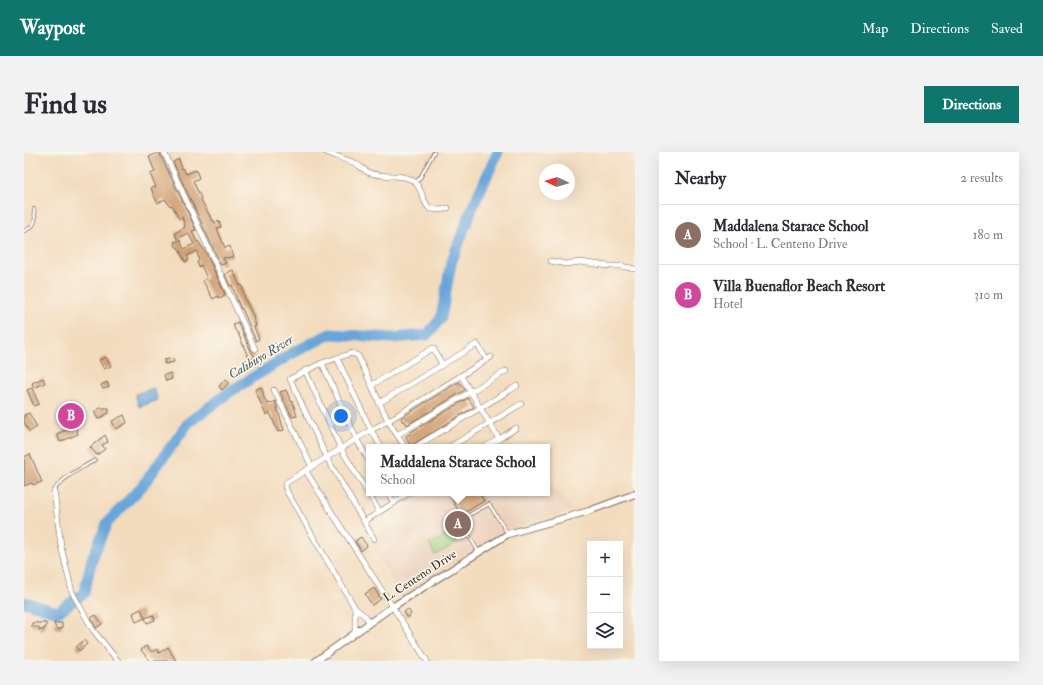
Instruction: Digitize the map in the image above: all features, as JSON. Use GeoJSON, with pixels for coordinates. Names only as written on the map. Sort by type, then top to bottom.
{"type":"FeatureCollection","features":[{"type":"Feature","properties":{"kind":"street"},"geometry":{"type":"LineString","coordinates":[[164,152],[255,349]]}},
{"type":"Feature","properties":{"kind":"street"},"geometry":{"type":"LineString","coordinates":[[326,152],[351,162],[370,173],[395,176],[411,180],[415,182],[420,189],[427,206],[430,209],[440,210],[448,208]]}},
{"type":"Feature","properties":{"kind":"street"},"geometry":{"type":"LineString","coordinates":[[551,260],[566,264],[580,262],[621,266],[635,269]]}},
{"type":"Feature","properties":{"kind":"street"},"geometry":{"type":"LineString","coordinates":[[369,622],[366,617],[355,608],[287,492],[285,486],[287,482],[489,358],[477,344],[379,403]]}},
{"type":"Feature","properties":{"kind":"street"},"geometry":{"type":"LineString","coordinates":[[372,385],[434,348],[442,364]]}},
{"type":"Feature","properties":{"kind":"street"},"geometry":{"type":"LineString","coordinates":[[283,382],[322,363],[352,353],[358,356],[388,421],[403,444]]}},
{"type":"Feature","properties":{"kind":"street"},"geometry":{"type":"LineString","coordinates":[[337,358],[371,430],[379,444]]}},
{"type":"Feature","properties":{"kind":"street"},"geometry":{"type":"LineString","coordinates":[[322,363],[357,440],[366,456]]}},
{"type":"Feature","properties":{"kind":"street"},"geometry":{"type":"LineString","coordinates":[[305,370],[341,449],[366,490]]}},
{"type":"Feature","properties":{"kind":"street"},"geometry":{"type":"LineString","coordinates":[[398,435],[506,371]]}},
{"type":"Feature","properties":{"kind":"street"},"geometry":{"type":"LineString","coordinates":[[461,376],[499,439]]}},
{"type":"Feature","properties":{"kind":"street"},"geometry":{"type":"LineString","coordinates":[[290,379],[327,458],[365,521],[374,539]]}},
{"type":"Feature","properties":{"kind":"street"},"geometry":{"type":"LineString","coordinates":[[420,444],[517,386]]}},
{"type":"Feature","properties":{"kind":"street"},"geometry":{"type":"LineString","coordinates":[[274,390],[312,467]]}},
{"type":"Feature","properties":{"kind":"street"},"geometry":{"type":"LineString","coordinates":[[455,444],[521,404]]}},
{"type":"Feature","properties":{"kind":"street"},"geometry":{"type":"LineString","coordinates":[[490,444],[516,428]]}},
{"type":"Feature","properties":{"kind":"street"},"geometry":{"type":"LineString","coordinates":[[306,471],[427,661]]}},
{"type":"Feature","properties":{"kind":"street"},"geometry":{"type":"LineString","coordinates":[[54,491],[61,546],[72,592],[93,630],[118,661]]}},
{"type":"Feature","properties":{"kind":"street","name":"L. Centeno Drive"},"geometry":{"type":"LineString","coordinates":[[316,661],[393,606],[508,534],[589,511],[635,494]]}},
{"type":"Feature","properties":{"kind":"street"},"geometry":{"type":"LineString","coordinates":[[369,496],[379,512]]}},
{"type":"Feature","properties":{"kind":"street"},"geometry":{"type":"LineString","coordinates":[[390,496],[394,503]]}},
{"type":"Feature","properties":{"kind":"street"},"geometry":{"type":"LineString","coordinates":[[365,521],[404,496]]}},
{"type":"Feature","properties":{"kind":"street"},"geometry":{"type":"LineString","coordinates":[[355,608],[355,633]]}},
{"type":"Feature","properties":{"kind":"lane"},"geometry":{"type":"LineString","coordinates":[[415,182],[420,178],[434,152]]}},
{"type":"Feature","properties":{"kind":"lane"},"geometry":{"type":"LineString","coordinates":[[24,231],[33,226],[35,223],[34,209]]}},
{"type":"Feature","properties":{"kind":"lane"},"geometry":{"type":"LineString","coordinates":[[54,491],[67,477],[95,460]]}},
{"type":"Feature","properties":{"kind":"lane"},"geometry":{"type":"LineString","coordinates":[[478,552],[460,520],[489,504],[508,534]]}},
{"type":"Feature","properties":{"kind":"shaded area"},"geometry":{"type":"Polygon","coordinates":[[[550,484],[575,510],[511,530],[402,597],[373,549],[389,518],[428,496],[550,496],[550,484]]]}},
{"type":"Feature","properties":{"kind":"green space"},"geometry":{"type":"Polygon","coordinates":[[[450,533],[457,543],[435,555],[429,544],[450,533]]]}},
{"type":"Feature","properties":{"kind":"water"},"geometry":{"type":"Polygon","coordinates":[[[154,388],[158,400],[139,407],[135,394],[154,388]]]}},
{"type":"Feature","properties":{"kind":"building"},"geometry":{"type":"Polygon","coordinates":[[[159,152],[196,230],[192,231],[197,242],[198,241],[206,253],[223,290],[225,295],[219,298],[218,296],[213,299],[203,281],[207,278],[201,265],[199,267],[197,262],[199,261],[197,251],[187,256],[189,260],[185,262],[178,247],[176,247],[174,242],[180,240],[184,249],[194,244],[188,233],[177,239],[175,233],[185,227],[182,217],[179,219],[172,205],[170,206],[165,199],[158,203],[154,196],[151,188],[156,187],[150,174],[155,172],[149,157],[159,152]]]}},
{"type":"Feature","properties":{"kind":"building"},"geometry":{"type":"Polygon","coordinates":[[[179,159],[182,169],[183,168],[186,174],[196,170],[199,178],[193,181],[200,198],[212,220],[215,223],[219,221],[221,227],[217,228],[225,248],[230,246],[233,257],[223,258],[226,263],[221,265],[173,162],[179,159]]]}},
{"type":"Feature","properties":{"kind":"building"},"geometry":{"type":"Polygon","coordinates":[[[233,270],[240,286],[242,285],[245,299],[253,316],[256,326],[254,327],[259,339],[256,341],[232,285],[230,286],[225,274],[233,270]]]}},
{"type":"Feature","properties":{"kind":"building"},"geometry":{"type":"Polygon","coordinates":[[[238,322],[255,357],[249,359],[233,324],[238,322]]]}},
{"type":"Feature","properties":{"kind":"building"},"geometry":{"type":"Polygon","coordinates":[[[106,357],[111,366],[104,369],[99,360],[106,357]]]}},
{"type":"Feature","properties":{"kind":"building"},"geometry":{"type":"Polygon","coordinates":[[[173,358],[174,362],[165,364],[164,360],[173,358]]]}},
{"type":"Feature","properties":{"kind":"building"},"geometry":{"type":"Polygon","coordinates":[[[171,373],[172,379],[166,381],[164,375],[171,373]]]}},
{"type":"Feature","properties":{"kind":"building"},"geometry":{"type":"Polygon","coordinates":[[[43,378],[45,383],[34,388],[32,383],[43,378]]]}},
{"type":"Feature","properties":{"kind":"building"},"geometry":{"type":"Polygon","coordinates":[[[226,379],[229,383],[222,390],[219,386],[226,379]]]}},
{"type":"Feature","properties":{"kind":"building"},"geometry":{"type":"Polygon","coordinates":[[[107,382],[109,387],[103,389],[101,385],[107,382]]]}},
{"type":"Feature","properties":{"kind":"building"},"geometry":{"type":"Polygon","coordinates":[[[459,382],[465,390],[407,425],[405,421],[403,422],[401,418],[459,382]]]}},
{"type":"Feature","properties":{"kind":"building"},"geometry":{"type":"Polygon","coordinates":[[[261,387],[263,396],[268,404],[275,401],[284,430],[278,432],[270,413],[266,415],[255,390],[261,387]]]}},
{"type":"Feature","properties":{"kind":"building"},"geometry":{"type":"Polygon","coordinates":[[[32,388],[39,404],[34,406],[27,390],[32,388]]]}},
{"type":"Feature","properties":{"kind":"building"},"geometry":{"type":"Polygon","coordinates":[[[286,390],[292,401],[297,416],[292,417],[280,392],[286,390]]]}},
{"type":"Feature","properties":{"kind":"building"},"geometry":{"type":"Polygon","coordinates":[[[468,398],[474,407],[413,444],[409,444],[406,436],[468,398]]]}},
{"type":"Feature","properties":{"kind":"building"},"geometry":{"type":"Polygon","coordinates":[[[100,408],[109,408],[109,413],[98,419],[94,412],[100,408]]]}},
{"type":"Feature","properties":{"kind":"building"},"geometry":{"type":"Polygon","coordinates":[[[29,413],[37,427],[29,432],[24,422],[24,415],[29,413]]]}},
{"type":"Feature","properties":{"kind":"building"},"geometry":{"type":"Polygon","coordinates":[[[124,415],[127,423],[116,429],[112,421],[124,415]]]}},
{"type":"Feature","properties":{"kind":"building"},"geometry":{"type":"Polygon","coordinates":[[[75,426],[78,434],[60,442],[57,434],[75,426]]]}},
{"type":"Feature","properties":{"kind":"building"},"geometry":{"type":"Polygon","coordinates":[[[105,435],[108,442],[102,445],[105,449],[97,455],[90,447],[105,435]]]}},
{"type":"Feature","properties":{"kind":"building"},"geometry":{"type":"Polygon","coordinates":[[[30,454],[42,482],[24,486],[24,457],[30,454]]]}},
{"type":"Feature","properties":{"kind":"building"},"geometry":{"type":"Polygon","coordinates":[[[450,496],[481,496],[484,501],[461,515],[450,496]]]}},
{"type":"Feature","properties":{"kind":"building"},"geometry":{"type":"Polygon","coordinates":[[[361,537],[367,546],[361,551],[355,541],[361,537]]]}},
{"type":"Feature","properties":{"kind":"building"},"geometry":{"type":"Polygon","coordinates":[[[374,588],[381,599],[372,605],[365,594],[374,588]]]}},
{"type":"Feature","properties":{"kind":"building"},"geometry":{"type":"Polygon","coordinates":[[[141,609],[145,618],[136,622],[133,613],[141,609]]]}},
{"type":"Feature","properties":{"kind":"building"},"geometry":{"type":"Polygon","coordinates":[[[408,609],[411,614],[407,617],[404,612],[408,609]]]}},
{"type":"Feature","properties":{"kind":"building"},"geometry":{"type":"Polygon","coordinates":[[[96,615],[102,624],[96,628],[91,618],[96,615]]]}},
{"type":"Feature","properties":{"kind":"building"},"geometry":{"type":"Polygon","coordinates":[[[153,615],[155,620],[147,623],[145,618],[153,615]]]}},
{"type":"Feature","properties":{"kind":"building"},"geometry":{"type":"Polygon","coordinates":[[[32,623],[46,623],[46,628],[44,628],[44,630],[39,630],[39,627],[32,627],[32,623]]]}},
{"type":"Feature","properties":{"kind":"building"},"geometry":{"type":"Polygon","coordinates":[[[54,623],[62,623],[62,629],[56,629],[54,623]]]}},
{"type":"Feature","properties":{"kind":"building"},"geometry":{"type":"Polygon","coordinates":[[[84,640],[87,644],[79,651],[76,647],[84,640]]]}},
{"type":"Feature","properties":{"kind":"building"},"geometry":{"type":"Polygon","coordinates":[[[146,646],[152,652],[157,649],[159,653],[168,647],[176,661],[150,661],[141,650],[146,646]]]}},
{"type":"Feature","properties":{"kind":"waterway","name":"Calibuyo River"},"geometry":{"type":"LineString","coordinates":[[24,602],[58,612],[84,593],[92,559],[107,523],[143,485],[189,422],[231,391],[291,354],[330,334],[393,338],[427,335],[441,318],[451,263],[473,206],[498,152]]}},
{"type":"Feature","properties":{"kind":"place","name":"Villa Buenaflor Beach Resort"},"geometry":{"type":"Point","coordinates":[71,416]}},
{"type":"Feature","properties":{"kind":"place","name":"Maddalena Starace School"},"geometry":{"type":"Point","coordinates":[458,524]}}]}
